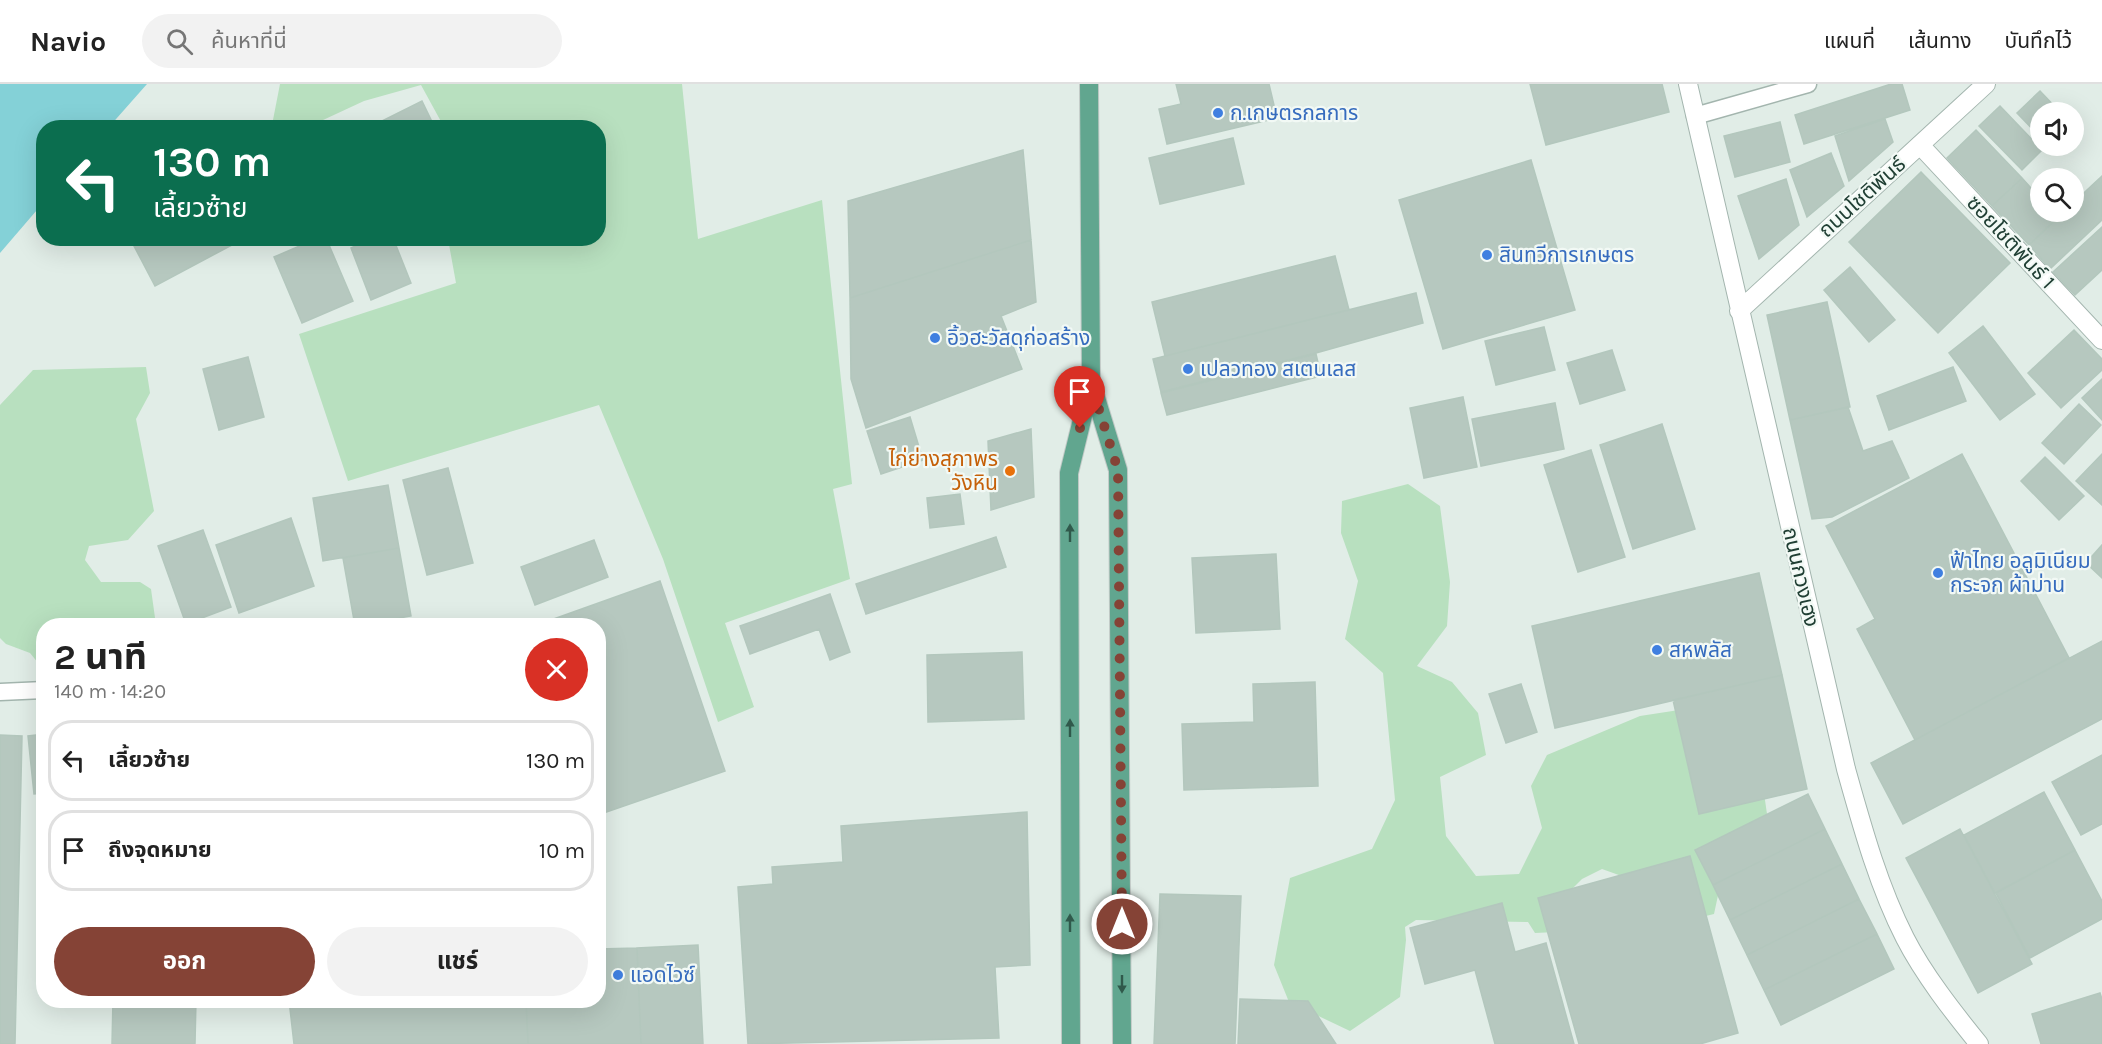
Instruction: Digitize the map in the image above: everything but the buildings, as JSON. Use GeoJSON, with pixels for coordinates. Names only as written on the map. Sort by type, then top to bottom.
{"type":"FeatureCollection","features":[{"type":"Feature","properties":{"kind":"main road"},"geometry":{"type":"LineString","coordinates":[[1071,1044],[1069,473],[1091,384],[1089,84]]}},
{"type":"Feature","properties":{"kind":"main road"},"geometry":{"type":"LineString","coordinates":[[1091,384],[1118,470],[1122,1044]]}},
{"type":"Feature","properties":{"kind":"street","name":"ถนนกวงเฮง"},"geometry":{"type":"LineString","coordinates":[[1688,84],[1738,311],[1846,769],[1870,853],[1905,939],[1950,1007],[1979,1044]]}},
{"type":"Feature","properties":{"kind":"street","name":"ถนนโชติพันธ์"},"geometry":{"type":"LineString","coordinates":[[1738,311],[1986,84]]}},
{"type":"Feature","properties":{"kind":"street","name":"ซอยโชติพันธ์ 1"},"geometry":{"type":"LineString","coordinates":[[1920,145],[2102,340]]}},
{"type":"Feature","properties":{"kind":"lane"},"geometry":{"type":"LineString","coordinates":[[1695,116],[1808,84]]}},
{"type":"Feature","properties":{"kind":"lane"},"geometry":{"type":"LineString","coordinates":[[0,692],[36,690]]}},
{"type":"Feature","properties":{"kind":"green space"},"geometry":{"type":"Polygon","coordinates":[[[280,84],[682,84],[698,239],[822,200],[852,484],[833,489],[850,579],[725,623],[754,707],[718,722],[663,559],[599,405],[348,481],[299,334],[456,283],[449,246],[606,246],[606,120],[440,120],[421,85],[364,101],[323,120],[273,120],[280,84]]]}},
{"type":"Feature","properties":{"kind":"green space"},"geometry":{"type":"Polygon","coordinates":[[[146,367],[150,393],[136,419],[154,511],[128,540],[89,546],[85,560],[101,582],[140,582],[151,589],[155,618],[36,618],[36,660],[30,653],[6,644],[0,638],[0,405],[33,370],[146,367]]]}},
{"type":"Feature","properties":{"kind":"green space"},"geometry":{"type":"Polygon","coordinates":[[[1408,484],[1440,506],[1450,582],[1447,626],[1417,666],[1452,682],[1478,713],[1486,755],[1440,777],[1446,836],[1476,876],[1519,874],[1542,828],[1531,786],[1547,755],[1640,716],[1679,710],[1762,779],[1769,828],[1720,886],[1714,914],[1673,924],[1644,884],[1602,869],[1582,879],[1558,903],[1556,932],[1535,933],[1528,922],[1416,920],[1405,927],[1406,940],[1400,997],[1350,1031],[1289,1002],[1274,965],[1290,878],[1372,849],[1395,800],[1383,673],[1345,639],[1358,581],[1341,533],[1342,501],[1408,484]]]}},
{"type":"Feature","properties":{"kind":"water"},"geometry":{"type":"Polygon","coordinates":[[[0,84],[147,84],[115,120],[36,120],[36,211],[0,253],[0,84]]]}},
{"type":"Feature","properties":{"kind":"place","name":"ก.เกษตรกลการ"},"geometry":{"type":"Point","coordinates":[1218,113]}},
{"type":"Feature","properties":{"kind":"place","name":"สินทวีการเกษตร"},"geometry":{"type":"Point","coordinates":[1487,255]}},
{"type":"Feature","properties":{"kind":"place","name":"อิ้วฮะวัสดุก่อสร้าง"},"geometry":{"type":"Point","coordinates":[935,338]}},
{"type":"Feature","properties":{"kind":"place","name":"เปลวทอง สเตนเลส"},"geometry":{"type":"Point","coordinates":[1188,369]}},
{"type":"Feature","properties":{"kind":"place","name":"ไก่ย่างสุภาพร วังหิน"},"geometry":{"type":"Point","coordinates":[1010,471]}},
{"type":"Feature","properties":{"kind":"place","name":"ฟ้าไทย อลูมิเนียม กระจก ผ้าม่าน"},"geometry":{"type":"Point","coordinates":[1938,573]}},
{"type":"Feature","properties":{"kind":"place","name":"สหพลัส"},"geometry":{"type":"Point","coordinates":[1657,650]}},
{"type":"Feature","properties":{"kind":"place","name":"แอดไวซ์"},"geometry":{"type":"Point","coordinates":[618,975]}},
{"type":"Feature","properties":{"kind":"route"},"geometry":{"type":"LineString","coordinates":[[1080,428],[1091,384],[1118,470],[1122,924]]}}]}
